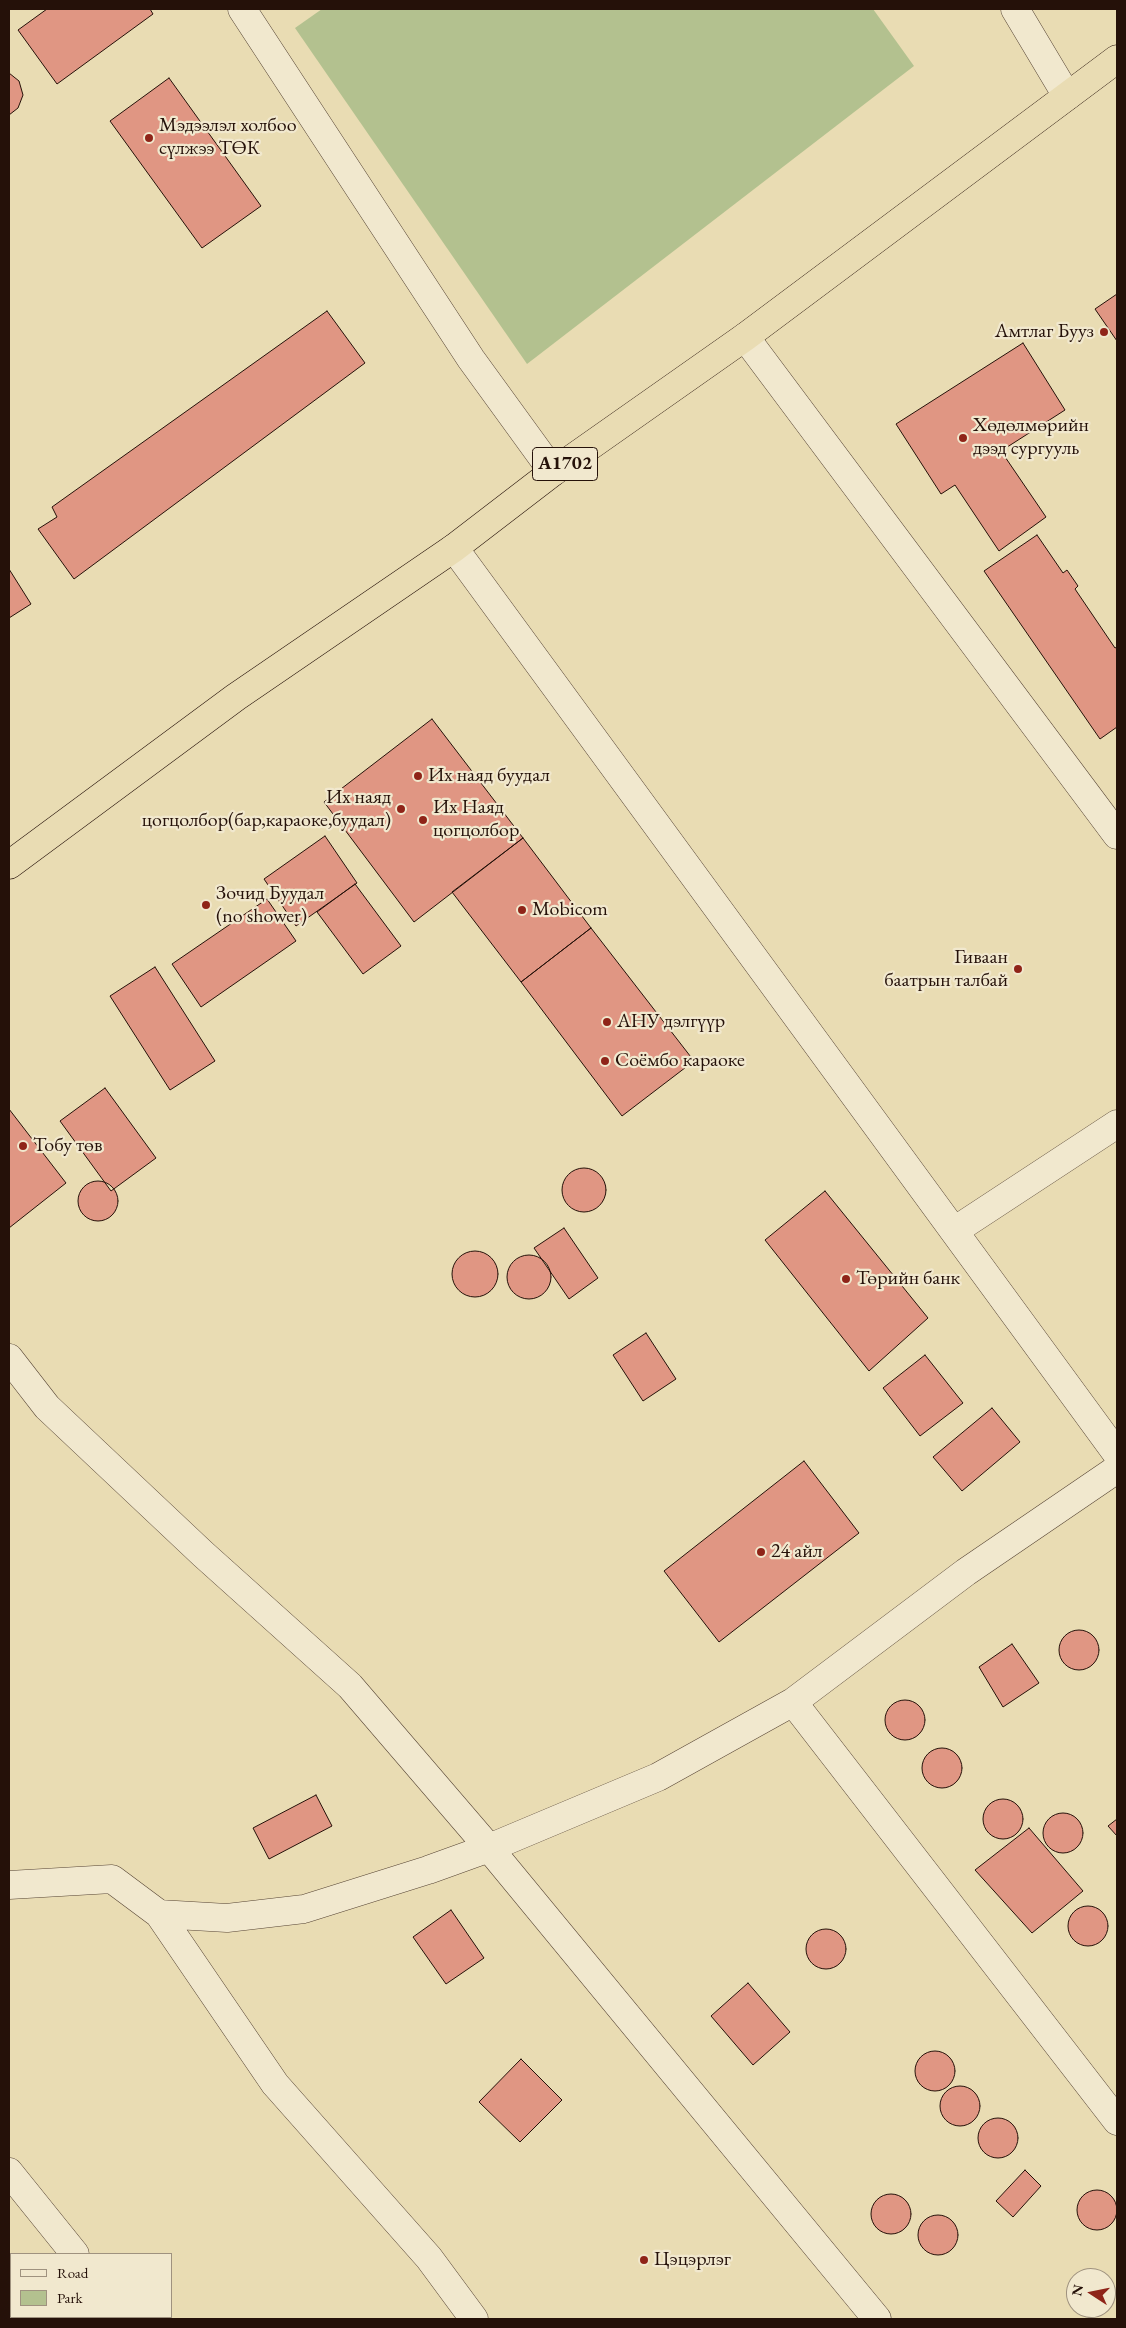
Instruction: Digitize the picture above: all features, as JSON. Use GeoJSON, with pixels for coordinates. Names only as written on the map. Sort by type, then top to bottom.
{"type":"FeatureCollection","features":[{"type":"Feature","properties":{"kind":"highway","name":"A1702"},"geometry":{"type":"LineString","coordinates":[[9,865],[236,697],[454,548],[553,472],[745,337],[1117,59]]}},
{"type":"Feature","properties":{"kind":"street"},"geometry":{"type":"LineString","coordinates":[[242,9],[471,359],[553,472]]}},
{"type":"Feature","properties":{"kind":"street"},"geometry":{"type":"LineString","coordinates":[[1015,9],[1067,96]]}},
{"type":"Feature","properties":{"kind":"street"},"geometry":{"type":"LineString","coordinates":[[745,337],[1117,835]]}},
{"type":"Feature","properties":{"kind":"street"},"geometry":{"type":"LineString","coordinates":[[454,548],[1117,1454]]}},
{"type":"Feature","properties":{"kind":"street"},"geometry":{"type":"LineString","coordinates":[[954,1231],[1117,1124]]}},
{"type":"Feature","properties":{"kind":"street"},"geometry":{"type":"LineString","coordinates":[[9,1358],[47,1407],[203,1554],[350,1686],[489,1848],[877,2319]]}},
{"type":"Feature","properties":{"kind":"street"},"geometry":{"type":"LineString","coordinates":[[159,1914],[227,1918],[304,1909],[428,1870],[489,1848],[658,1777],[793,1702],[966,1572],[1117,1469]]}},
{"type":"Feature","properties":{"kind":"street"},"geometry":{"type":"LineString","coordinates":[[793,1702],[1117,2121]]}},
{"type":"Feature","properties":{"kind":"street"},"geometry":{"type":"LineString","coordinates":[[9,1885],[112,1879],[159,1914],[275,2084],[429,2258],[474,2319]]}},
{"type":"Feature","properties":{"kind":"street"},"geometry":{"type":"LineString","coordinates":[[9,2172],[74,2253]]}},
{"type":"Feature","properties":{"kind":"green space"},"geometry":{"type":"Polygon","coordinates":[[[322,9],[873,9],[914,66],[527,364],[295,28],[322,9]]]}},
{"type":"Feature","properties":{"kind":"building"},"geometry":{"type":"Polygon","coordinates":[[[47,9],[150,9],[153,14],[57,84],[18,30],[47,9]]]}},
{"type":"Feature","properties":{"kind":"building"},"geometry":{"type":"Polygon","coordinates":[[[9,73],[19,81],[23,95],[18,108],[9,115],[9,73]]]}},
{"type":"Feature","properties":{"kind":"building"},"geometry":{"type":"Polygon","coordinates":[[[169,78],[261,206],[202,248],[110,121],[169,78]]]}},
{"type":"Feature","properties":{"kind":"building"},"geometry":{"type":"Polygon","coordinates":[[[1117,294],[1117,341],[1095,309],[1117,294]]]}},
{"type":"Feature","properties":{"kind":"building"},"geometry":{"type":"Polygon","coordinates":[[[327,311],[365,363],[74,579],[38,529],[57,517],[52,507],[327,311]]]}},
{"type":"Feature","properties":{"kind":"building","name":"Хөдөлмөрийн дээд сургууль"},"geometry":{"type":"Polygon","coordinates":[[[1023,343],[1065,410],[1001,451],[1046,517],[999,551],[955,485],[941,494],[896,424],[1023,343]]]}},
{"type":"Feature","properties":{"kind":"building"},"geometry":{"type":"Polygon","coordinates":[[[1037,535],[1063,573],[1067,570],[1078,586],[1075,589],[1115,648],[1117,647],[1117,727],[1100,739],[984,571],[1037,535]]]}},
{"type":"Feature","properties":{"kind":"building"},"geometry":{"type":"Polygon","coordinates":[[[9,569],[31,604],[9,618],[9,569]]]}},
{"type":"Feature","properties":{"kind":"building","name":"Их Наяд цогцолбор"},"geometry":{"type":"Polygon","coordinates":[[[432,719],[523,838],[414,922],[324,802],[432,719]]]}},
{"type":"Feature","properties":{"kind":"building"},"geometry":{"type":"Polygon","coordinates":[[[325,836],[357,883],[296,926],[264,879],[325,836]]]}},
{"type":"Feature","properties":{"kind":"building","name":"Mobicom"},"geometry":{"type":"Polygon","coordinates":[[[523,838],[591,928],[521,982],[452,892],[523,838]]]}},
{"type":"Feature","properties":{"kind":"building"},"geometry":{"type":"Polygon","coordinates":[[[355,884],[401,946],[363,974],[317,912],[355,884]]]}},
{"type":"Feature","properties":{"kind":"building"},"geometry":{"type":"Polygon","coordinates":[[[267,899],[296,941],[201,1007],[172,964],[267,899]]]}},
{"type":"Feature","properties":{"kind":"building","name":"АНУ дэлгүүр"},"geometry":{"type":"Polygon","coordinates":[[[591,928],[694,1061],[622,1116],[521,982],[591,928]]]}},
{"type":"Feature","properties":{"kind":"building"},"geometry":{"type":"Polygon","coordinates":[[[155,967],[215,1061],[170,1090],[110,996],[155,967]]]}},
{"type":"Feature","properties":{"kind":"building"},"geometry":{"type":"Polygon","coordinates":[[[105,1088],[156,1158],[111,1191],[60,1121],[105,1088]]]}},
{"type":"Feature","properties":{"kind":"building","name":"Тобу төв"},"geometry":{"type":"Polygon","coordinates":[[[9,1109],[66,1183],[9,1228],[9,1109]]]}},
{"type":"Feature","properties":{"kind":"building"},"geometry":{"type":"Polygon","coordinates":[[[588,1168],[600,1174],[605,1181],[605,1199],[600,1206],[593,1211],[580,1212],[572,1209],[565,1202],[562,1186],[565,1178],[572,1171],[588,1168]]]}},
{"type":"Feature","properties":{"kind":"building"},"geometry":{"type":"Polygon","coordinates":[[[94,1181],[102,1181],[109,1184],[115,1190],[118,1201],[115,1212],[109,1218],[102,1221],[94,1221],[87,1218],[81,1212],[78,1205],[78,1197],[81,1190],[87,1184],[94,1181]]]}},
{"type":"Feature","properties":{"kind":"building","name":"Төрийн банк"},"geometry":{"type":"Polygon","coordinates":[[[825,1191],[928,1318],[869,1371],[765,1240],[825,1191]]]}},
{"type":"Feature","properties":{"kind":"building"},"geometry":{"type":"Polygon","coordinates":[[[564,1228],[598,1278],[569,1299],[534,1248],[564,1228]]]}},
{"type":"Feature","properties":{"kind":"building"},"geometry":{"type":"Polygon","coordinates":[[[475,1251],[488,1255],[494,1261],[498,1274],[494,1287],[488,1293],[475,1297],[462,1293],[456,1287],[452,1274],[456,1261],[462,1255],[475,1251]]]}},
{"type":"Feature","properties":{"kind":"building"},"geometry":{"type":"Polygon","coordinates":[[[533,1255],[545,1261],[550,1268],[550,1286],[545,1293],[538,1298],[525,1299],[517,1296],[510,1289],[507,1273],[510,1265],[517,1258],[533,1255]]]}},
{"type":"Feature","properties":{"kind":"building"},"geometry":{"type":"Polygon","coordinates":[[[646,1333],[676,1379],[643,1401],[613,1355],[646,1333]]]}},
{"type":"Feature","properties":{"kind":"building"},"geometry":{"type":"Polygon","coordinates":[[[925,1355],[963,1403],[920,1436],[883,1388],[925,1355]]]}},
{"type":"Feature","properties":{"kind":"building"},"geometry":{"type":"Polygon","coordinates":[[[992,1408],[1020,1442],[962,1491],[933,1457],[992,1408]]]}},
{"type":"Feature","properties":{"kind":"building","name":"24 айл"},"geometry":{"type":"Polygon","coordinates":[[[804,1461],[859,1533],[719,1642],[664,1571],[804,1461]]]}},
{"type":"Feature","properties":{"kind":"building"},"geometry":{"type":"Polygon","coordinates":[[[1083,1630],[1090,1633],[1096,1639],[1099,1650],[1098,1658],[1090,1667],[1083,1670],[1075,1670],[1068,1667],[1060,1658],[1059,1646],[1062,1639],[1071,1631],[1083,1630]]]}},
{"type":"Feature","properties":{"kind":"building"},"geometry":{"type":"Polygon","coordinates":[[[1012,1644],[1039,1683],[1003,1707],[979,1667],[1012,1644]]]}},
{"type":"Feature","properties":{"kind":"building"},"geometry":{"type":"Polygon","coordinates":[[[909,1700],[916,1703],[922,1709],[925,1720],[924,1728],[916,1737],[909,1740],[901,1740],[894,1737],[886,1728],[885,1716],[888,1709],[897,1701],[909,1700]]]}},
{"type":"Feature","properties":{"kind":"building"},"geometry":{"type":"Polygon","coordinates":[[[946,1748],[953,1751],[959,1757],[962,1768],[961,1776],[953,1785],[946,1788],[938,1788],[931,1785],[923,1776],[922,1764],[925,1757],[934,1749],[946,1748]]]}},
{"type":"Feature","properties":{"kind":"building"},"geometry":{"type":"Polygon","coordinates":[[[316,1795],[332,1826],[269,1859],[253,1828],[316,1795]]]}},
{"type":"Feature","properties":{"kind":"building"},"geometry":{"type":"Polygon","coordinates":[[[1007,1799],[1014,1802],[1020,1808],[1023,1819],[1022,1827],[1014,1836],[1007,1839],[999,1839],[992,1836],[984,1827],[983,1815],[986,1808],[995,1800],[1007,1799]]]}},
{"type":"Feature","properties":{"kind":"building"},"geometry":{"type":"Polygon","coordinates":[[[1067,1813],[1074,1816],[1080,1822],[1083,1833],[1082,1841],[1074,1850],[1067,1853],[1059,1853],[1052,1850],[1044,1841],[1043,1829],[1046,1822],[1055,1814],[1067,1813]]]}},
{"type":"Feature","properties":{"kind":"building"},"geometry":{"type":"Polygon","coordinates":[[[1117,1819],[1117,1836],[1108,1826],[1117,1819]]]}},
{"type":"Feature","properties":{"kind":"building"},"geometry":{"type":"Polygon","coordinates":[[[1029,1828],[1083,1891],[1032,1933],[975,1870],[1029,1828]]]}},
{"type":"Feature","properties":{"kind":"building"},"geometry":{"type":"Polygon","coordinates":[[[1092,1906],[1099,1909],[1105,1915],[1108,1926],[1107,1934],[1099,1943],[1092,1946],[1084,1946],[1077,1943],[1069,1934],[1068,1922],[1071,1915],[1080,1907],[1092,1906]]]}},
{"type":"Feature","properties":{"kind":"building"},"geometry":{"type":"Polygon","coordinates":[[[451,1910],[484,1958],[446,1984],[413,1937],[451,1910]]]}},
{"type":"Feature","properties":{"kind":"building"},"geometry":{"type":"Polygon","coordinates":[[[830,1929],[837,1932],[843,1938],[846,1949],[845,1957],[837,1966],[830,1969],[822,1969],[815,1966],[807,1957],[806,1945],[809,1938],[818,1930],[830,1929]]]}},
{"type":"Feature","properties":{"kind":"building"},"geometry":{"type":"Polygon","coordinates":[[[748,1983],[790,2032],[753,2065],[711,2016],[748,1983]]]}},
{"type":"Feature","properties":{"kind":"building"},"geometry":{"type":"Polygon","coordinates":[[[939,2051],[946,2054],[952,2060],[955,2071],[954,2079],[946,2088],[939,2091],[931,2091],[924,2088],[916,2079],[915,2067],[918,2060],[927,2052],[939,2051]]]}},
{"type":"Feature","properties":{"kind":"building"},"geometry":{"type":"Polygon","coordinates":[[[521,2059],[562,2100],[520,2142],[479,2102],[521,2059]]]}},
{"type":"Feature","properties":{"kind":"building"},"geometry":{"type":"Polygon","coordinates":[[[964,2086],[971,2089],[977,2095],[980,2106],[979,2114],[971,2123],[964,2126],[956,2126],[949,2123],[941,2114],[940,2102],[943,2095],[952,2087],[964,2086]]]}},
{"type":"Feature","properties":{"kind":"building"},"geometry":{"type":"Polygon","coordinates":[[[1002,2118],[1009,2121],[1015,2127],[1018,2138],[1017,2146],[1009,2155],[1002,2158],[994,2158],[987,2155],[979,2146],[978,2134],[981,2127],[990,2119],[1002,2118]]]}},
{"type":"Feature","properties":{"kind":"building"},"geometry":{"type":"Polygon","coordinates":[[[1025,2170],[1041,2186],[1013,2217],[996,2201],[1025,2170]]]}},
{"type":"Feature","properties":{"kind":"building"},"geometry":{"type":"Polygon","coordinates":[[[1101,2190],[1108,2193],[1114,2199],[1117,2210],[1116,2218],[1108,2227],[1101,2230],[1093,2230],[1086,2227],[1078,2218],[1077,2206],[1080,2199],[1089,2191],[1101,2190]]]}},
{"type":"Feature","properties":{"kind":"building"},"geometry":{"type":"Polygon","coordinates":[[[895,2194],[902,2197],[908,2203],[911,2214],[910,2222],[902,2231],[895,2234],[887,2234],[880,2231],[872,2222],[871,2210],[874,2203],[883,2195],[895,2194]]]}},
{"type":"Feature","properties":{"kind":"building"},"geometry":{"type":"Polygon","coordinates":[[[942,2215],[949,2218],[955,2224],[958,2235],[957,2243],[949,2252],[942,2255],[934,2255],[927,2252],[919,2243],[918,2231],[921,2224],[930,2216],[942,2215]]]}},
{"type":"Feature","properties":{"kind":"place","name":"Мэдээлэл холбоо сүлжээ ТӨК"},"geometry":{"type":"Point","coordinates":[149,138]}},
{"type":"Feature","properties":{"kind":"place","name":"Амтлаг Бууз"},"geometry":{"type":"Point","coordinates":[1104,332]}},
{"type":"Feature","properties":{"kind":"place","name":"Хөдөлмөрийн дээд сургууль"},"geometry":{"type":"Point","coordinates":[963,438]}},
{"type":"Feature","properties":{"kind":"place","name":"Их наяд буудал"},"geometry":{"type":"Point","coordinates":[418,776]}},
{"type":"Feature","properties":{"kind":"place","name":"Их наяд цогцолбор(бар,караоке,буудал)"},"geometry":{"type":"Point","coordinates":[401,809]}},
{"type":"Feature","properties":{"kind":"place","name":"Их Наяд цогцолбор"},"geometry":{"type":"Point","coordinates":[423,820]}},
{"type":"Feature","properties":{"kind":"place","name":"Зочид Буудал (no shower)"},"geometry":{"type":"Point","coordinates":[206,905]}},
{"type":"Feature","properties":{"kind":"place","name":"Mobicom"},"geometry":{"type":"Point","coordinates":[522,910]}},
{"type":"Feature","properties":{"kind":"place","name":"Гиваан баатрын талбай"},"geometry":{"type":"Point","coordinates":[1018,969]}},
{"type":"Feature","properties":{"kind":"place","name":"АНУ дэлгүүр"},"geometry":{"type":"Point","coordinates":[607,1022]}},
{"type":"Feature","properties":{"kind":"place","name":"Соёмбо караоке"},"geometry":{"type":"Point","coordinates":[605,1061]}},
{"type":"Feature","properties":{"kind":"place","name":"Тобу төв"},"geometry":{"type":"Point","coordinates":[23,1146]}},
{"type":"Feature","properties":{"kind":"place","name":"Төрийн банк"},"geometry":{"type":"Point","coordinates":[846,1279]}},
{"type":"Feature","properties":{"kind":"place","name":"24 айл"},"geometry":{"type":"Point","coordinates":[761,1552]}},
{"type":"Feature","properties":{"kind":"place","name":"Цэцэрлэг"},"geometry":{"type":"Point","coordinates":[644,2260]}}]}
